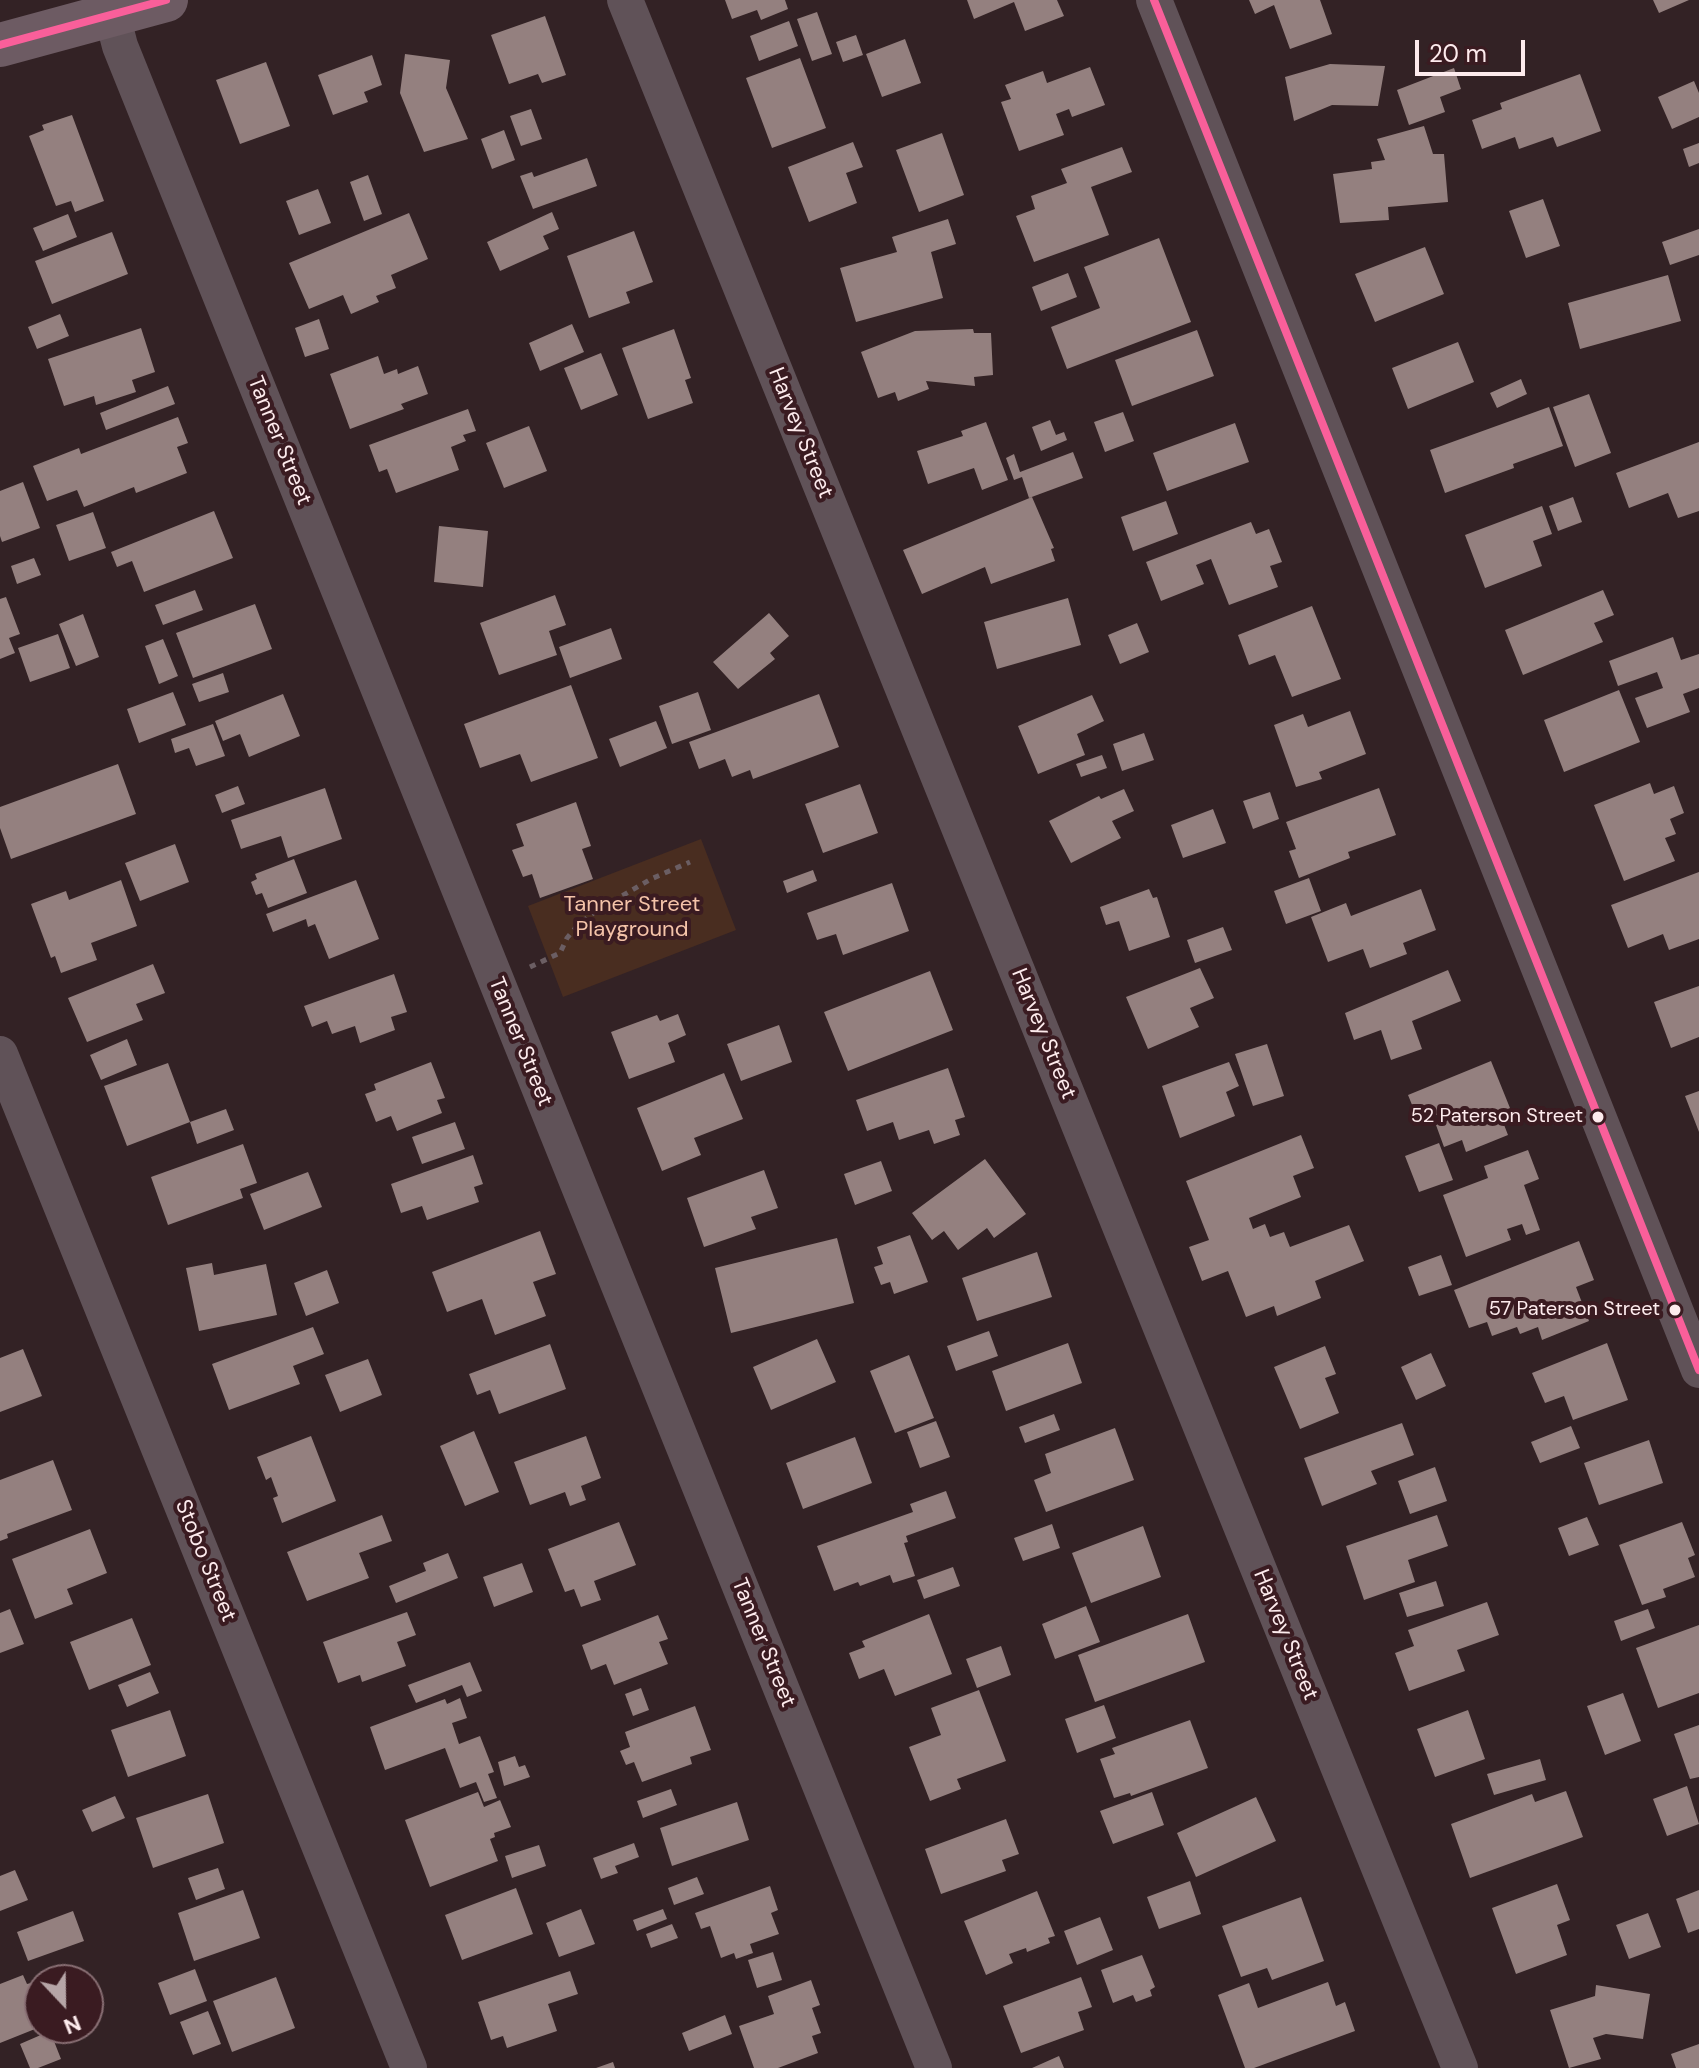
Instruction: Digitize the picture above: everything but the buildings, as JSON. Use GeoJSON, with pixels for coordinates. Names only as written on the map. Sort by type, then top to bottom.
{"type":"FeatureCollection","features":[{"type":"Feature","properties":{"kind":"street"},"geometry":{"type":"LineString","coordinates":[[0,45],[166,0]]}},
{"type":"Feature","properties":{"kind":"street","name":"Harvey Street"},"geometry":{"type":"LineString","coordinates":[[625,0],[1460,2068]]}},
{"type":"Feature","properties":{"kind":"street"},"geometry":{"type":"LineString","coordinates":[[1154,0],[1699,1370]]}},
{"type":"Feature","properties":{"kind":"street","name":"Tanner Street"},"geometry":{"type":"LineString","coordinates":[[112,15],[120,46],[934,2068]]}},
{"type":"Feature","properties":{"kind":"street","name":"Stobo Street"},"geometry":{"type":"LineString","coordinates":[[0,1054],[409,2068]]}},
{"type":"Feature","properties":{"kind":"path"},"geometry":{"type":"LineString","coordinates":[[495,980],[560,953],[578,925],[596,911],[651,879],[690,862]]}},
{"type":"Feature","properties":{"kind":"green space","name":"Tanner Street Playground"},"geometry":{"type":"Polygon","coordinates":[[[701,839],[736,930],[563,997],[528,906],[701,839]]]}},
{"type":"Feature","properties":{"kind":"transit line"},"geometry":{"type":"LineString","coordinates":[[0,45],[166,0]]}},
{"type":"Feature","properties":{"kind":"transit line"},"geometry":{"type":"LineString","coordinates":[[1154,0],[1699,1370]]}},
{"type":"Feature","properties":{"kind":"place","name":"52 Paterson Street"},"geometry":{"type":"Point","coordinates":[1598,1117]}},
{"type":"Feature","properties":{"kind":"place","name":"57 Paterson Street"},"geometry":{"type":"Point","coordinates":[1675,1310]}}]}
